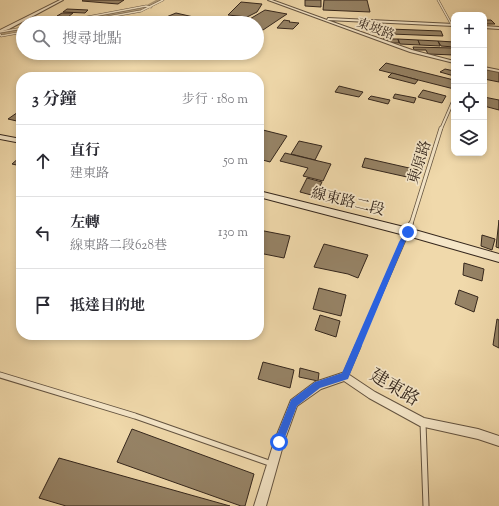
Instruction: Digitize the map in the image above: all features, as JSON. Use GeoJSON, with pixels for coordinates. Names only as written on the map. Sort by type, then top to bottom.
{"type":"FeatureCollection","features":[{"type":"Feature","properties":{"kind":"main road"},"geometry":{"type":"LineString","coordinates":[[0,137],[16,140]]}},
{"type":"Feature","properties":{"kind":"main road","name":"線東路二段"},"geometry":{"type":"LineString","coordinates":[[264,195],[408,232],[499,258]]}},
{"type":"Feature","properties":{"kind":"street"},"geometry":{"type":"LineString","coordinates":[[31,16],[62,0]]}},
{"type":"Feature","properties":{"kind":"street","name":"東坡路"},"geometry":{"type":"LineString","coordinates":[[269,0],[411,51],[451,61]]}},
{"type":"Feature","properties":{"kind":"street"},"geometry":{"type":"LineString","coordinates":[[321,19],[451,27]]}},
{"type":"Feature","properties":{"kind":"street"},"geometry":{"type":"LineString","coordinates":[[0,33],[16,24]]}},
{"type":"Feature","properties":{"kind":"street"},"geometry":{"type":"LineString","coordinates":[[487,27],[499,28]]}},
{"type":"Feature","properties":{"kind":"street"},"geometry":{"type":"LineString","coordinates":[[487,69],[499,71]]}},
{"type":"Feature","properties":{"kind":"street","name":"建東路"},"geometry":{"type":"LineString","coordinates":[[260,506],[279,442],[294,403],[318,385],[345,376],[372,395],[423,423],[478,434],[499,441]]}},
{"type":"Feature","properties":{"kind":"lane"},"geometry":{"type":"LineString","coordinates":[[120,16],[151,7],[163,0]]}},
{"type":"Feature","properties":{"kind":"lane"},"geometry":{"type":"LineString","coordinates":[[438,0],[451,23]]}},
{"type":"Feature","properties":{"kind":"lane"},"geometry":{"type":"LineString","coordinates":[[93,16],[146,6],[151,7]]}},
{"type":"Feature","properties":{"kind":"lane"},"geometry":{"type":"LineString","coordinates":[[0,33],[16,30]]}},
{"type":"Feature","properties":{"kind":"lane"},"geometry":{"type":"LineString","coordinates":[[0,33],[16,32]]}},
{"type":"Feature","properties":{"kind":"lane","name":"東原路"},"geometry":{"type":"LineString","coordinates":[[345,376],[402,242],[408,232],[444,120],[451,105]]}},
{"type":"Feature","properties":{"kind":"lane"},"geometry":{"type":"LineString","coordinates":[[0,375],[141,418],[273,464]]}},
{"type":"Feature","properties":{"kind":"lane"},"geometry":{"type":"LineString","coordinates":[[423,423],[426,506]]}},
{"type":"Feature","properties":{"kind":"building"},"geometry":{"type":"Polygon","coordinates":[[[124,0],[118,4],[82,1],[124,0]]]}},
{"type":"Feature","properties":{"kind":"building"},"geometry":{"type":"Polygon","coordinates":[[[305,0],[321,0],[321,7],[305,6],[305,0]]]}},
{"type":"Feature","properties":{"kind":"building"},"geometry":{"type":"Polygon","coordinates":[[[324,0],[367,0],[370,12],[323,10],[324,0]]]}},
{"type":"Feature","properties":{"kind":"building"},"geometry":{"type":"Polygon","coordinates":[[[241,2],[262,4],[257,12],[249,16],[228,15],[241,2]]]}},
{"type":"Feature","properties":{"kind":"building"},"geometry":{"type":"Polygon","coordinates":[[[67,9],[88,10],[85,13],[63,12],[67,9]]]}},
{"type":"Feature","properties":{"kind":"building"},"geometry":{"type":"Polygon","coordinates":[[[265,10],[287,14],[264,29],[264,16],[255,16],[265,10]]]}},
{"type":"Feature","properties":{"kind":"building"},"geometry":{"type":"Polygon","coordinates":[[[62,13],[73,13],[69,16],[57,16],[62,13]]]}},
{"type":"Feature","properties":{"kind":"building"},"geometry":{"type":"Polygon","coordinates":[[[176,13],[189,16],[169,16],[176,13]]]}},
{"type":"Feature","properties":{"kind":"building"},"geometry":{"type":"Polygon","coordinates":[[[284,20],[299,23],[293,29],[277,28],[284,20]]]}},
{"type":"Feature","properties":{"kind":"building"},"geometry":{"type":"Polygon","coordinates":[[[487,20],[491,20],[495,24],[487,24],[487,20]]]}},
{"type":"Feature","properties":{"kind":"building"},"geometry":{"type":"Polygon","coordinates":[[[370,28],[383,29],[384,32],[370,31],[370,28]]]}},
{"type":"Feature","properties":{"kind":"building"},"geometry":{"type":"Polygon","coordinates":[[[390,29],[441,31],[443,36],[391,34],[390,29]]]}},
{"type":"Feature","properties":{"kind":"building"},"geometry":{"type":"Polygon","coordinates":[[[383,39],[398,39],[399,43],[392,43],[383,39]]]}},
{"type":"Feature","properties":{"kind":"building"},"geometry":{"type":"Polygon","coordinates":[[[398,39],[418,40],[420,45],[400,44],[398,39]]]}},
{"type":"Feature","properties":{"kind":"building"},"geometry":{"type":"Polygon","coordinates":[[[418,40],[438,41],[440,46],[420,45],[418,40]]]}},
{"type":"Feature","properties":{"kind":"building"},"geometry":{"type":"Polygon","coordinates":[[[438,41],[451,42],[451,47],[441,46],[438,41]]]}},
{"type":"Feature","properties":{"kind":"building"},"geometry":{"type":"Polygon","coordinates":[[[413,47],[451,48],[451,55],[428,54],[426,50],[414,50],[413,47]]]}},
{"type":"Feature","properties":{"kind":"building"},"geometry":{"type":"Polygon","coordinates":[[[386,63],[451,79],[451,88],[379,70],[386,63]]]}},
{"type":"Feature","properties":{"kind":"building"},"geometry":{"type":"Polygon","coordinates":[[[445,69],[451,70],[451,75],[440,72],[445,69]]]}},
{"type":"Feature","properties":{"kind":"building"},"geometry":{"type":"Polygon","coordinates":[[[487,69],[499,71],[499,82],[487,80],[487,69]]]}},
{"type":"Feature","properties":{"kind":"building"},"geometry":{"type":"Polygon","coordinates":[[[392,73],[418,80],[415,84],[388,77],[392,73]]]}},
{"type":"Feature","properties":{"kind":"building"},"geometry":{"type":"Polygon","coordinates":[[[339,86],[363,92],[359,97],[335,92],[339,86]]]}},
{"type":"Feature","properties":{"kind":"building"},"geometry":{"type":"Polygon","coordinates":[[[423,90],[446,96],[442,103],[418,97],[423,90]]]}},
{"type":"Feature","properties":{"kind":"building"},"geometry":{"type":"Polygon","coordinates":[[[395,94],[416,98],[414,103],[393,98],[395,94]]]}},
{"type":"Feature","properties":{"kind":"building"},"geometry":{"type":"Polygon","coordinates":[[[371,96],[390,100],[388,104],[368,99],[371,96]]]}},
{"type":"Feature","properties":{"kind":"building"},"geometry":{"type":"Polygon","coordinates":[[[487,98],[499,100],[499,110],[487,107],[487,98]]]}},
{"type":"Feature","properties":{"kind":"building"},"geometry":{"type":"Polygon","coordinates":[[[16,113],[16,121],[8,119],[16,113]]]}},
{"type":"Feature","properties":{"kind":"building"},"geometry":{"type":"Polygon","coordinates":[[[264,130],[287,136],[270,162],[264,160],[264,130]]]}},
{"type":"Feature","properties":{"kind":"building"},"geometry":{"type":"Polygon","coordinates":[[[299,141],[322,146],[315,160],[291,154],[299,141]]]}},
{"type":"Feature","properties":{"kind":"building"},"geometry":{"type":"Polygon","coordinates":[[[285,153],[331,164],[323,181],[303,176],[308,168],[280,161],[285,153]]]}},
{"type":"Feature","properties":{"kind":"building"},"geometry":{"type":"Polygon","coordinates":[[[365,158],[418,170],[416,179],[362,167],[365,158]]]}},
{"type":"Feature","properties":{"kind":"building"},"geometry":{"type":"Polygon","coordinates":[[[307,178],[322,182],[315,196],[300,192],[307,178]]]}},
{"type":"Feature","properties":{"kind":"building"},"geometry":{"type":"Polygon","coordinates":[[[499,220],[499,248],[496,247],[499,220]]]}},
{"type":"Feature","properties":{"kind":"building"},"geometry":{"type":"Polygon","coordinates":[[[264,231],[290,236],[284,258],[264,254],[264,231]]]}},
{"type":"Feature","properties":{"kind":"building"},"geometry":{"type":"Polygon","coordinates":[[[482,235],[495,239],[492,250],[481,246],[482,235]]]}},
{"type":"Feature","properties":{"kind":"building"},"geometry":{"type":"Polygon","coordinates":[[[324,244],[368,255],[358,278],[348,274],[314,267],[324,244]]]}},
{"type":"Feature","properties":{"kind":"building"},"geometry":{"type":"Polygon","coordinates":[[[464,263],[484,269],[482,281],[463,275],[464,263]]]}},
{"type":"Feature","properties":{"kind":"building"},"geometry":{"type":"Polygon","coordinates":[[[319,288],[346,295],[341,316],[313,309],[319,288]]]}},
{"type":"Feature","properties":{"kind":"building"},"geometry":{"type":"Polygon","coordinates":[[[459,290],[478,297],[474,312],[455,304],[459,290]]]}},
{"type":"Feature","properties":{"kind":"building"},"geometry":{"type":"Polygon","coordinates":[[[320,315],[340,321],[336,337],[315,330],[320,315]]]}},
{"type":"Feature","properties":{"kind":"building"},"geometry":{"type":"Polygon","coordinates":[[[497,319],[499,320],[499,348],[493,345],[497,319]]]}},
{"type":"Feature","properties":{"kind":"building"},"geometry":{"type":"Polygon","coordinates":[[[263,362],[294,370],[290,388],[258,379],[263,362]]]}},
{"type":"Feature","properties":{"kind":"building"},"geometry":{"type":"Polygon","coordinates":[[[300,368],[319,373],[318,381],[299,377],[300,368]]]}},
{"type":"Feature","properties":{"kind":"building"},"geometry":{"type":"Polygon","coordinates":[[[132,429],[254,474],[245,506],[241,506],[117,462],[132,429]]]}},
{"type":"Feature","properties":{"kind":"building"},"geometry":{"type":"Polygon","coordinates":[[[59,458],[230,506],[66,506],[39,498],[59,458]]]}},
{"type":"Feature","properties":{"kind":"waterway"},"geometry":{"type":"LineString","coordinates":[[99,16],[142,9],[159,0]]}},
{"type":"Feature","properties":{"kind":"waterway"},"geometry":{"type":"LineString","coordinates":[[0,33],[16,30]]}},
{"type":"Feature","properties":{"kind":"route"},"geometry":{"type":"LineString","coordinates":[[279,442],[294,403],[318,385],[345,376],[402,242],[408,232]]}}]}
